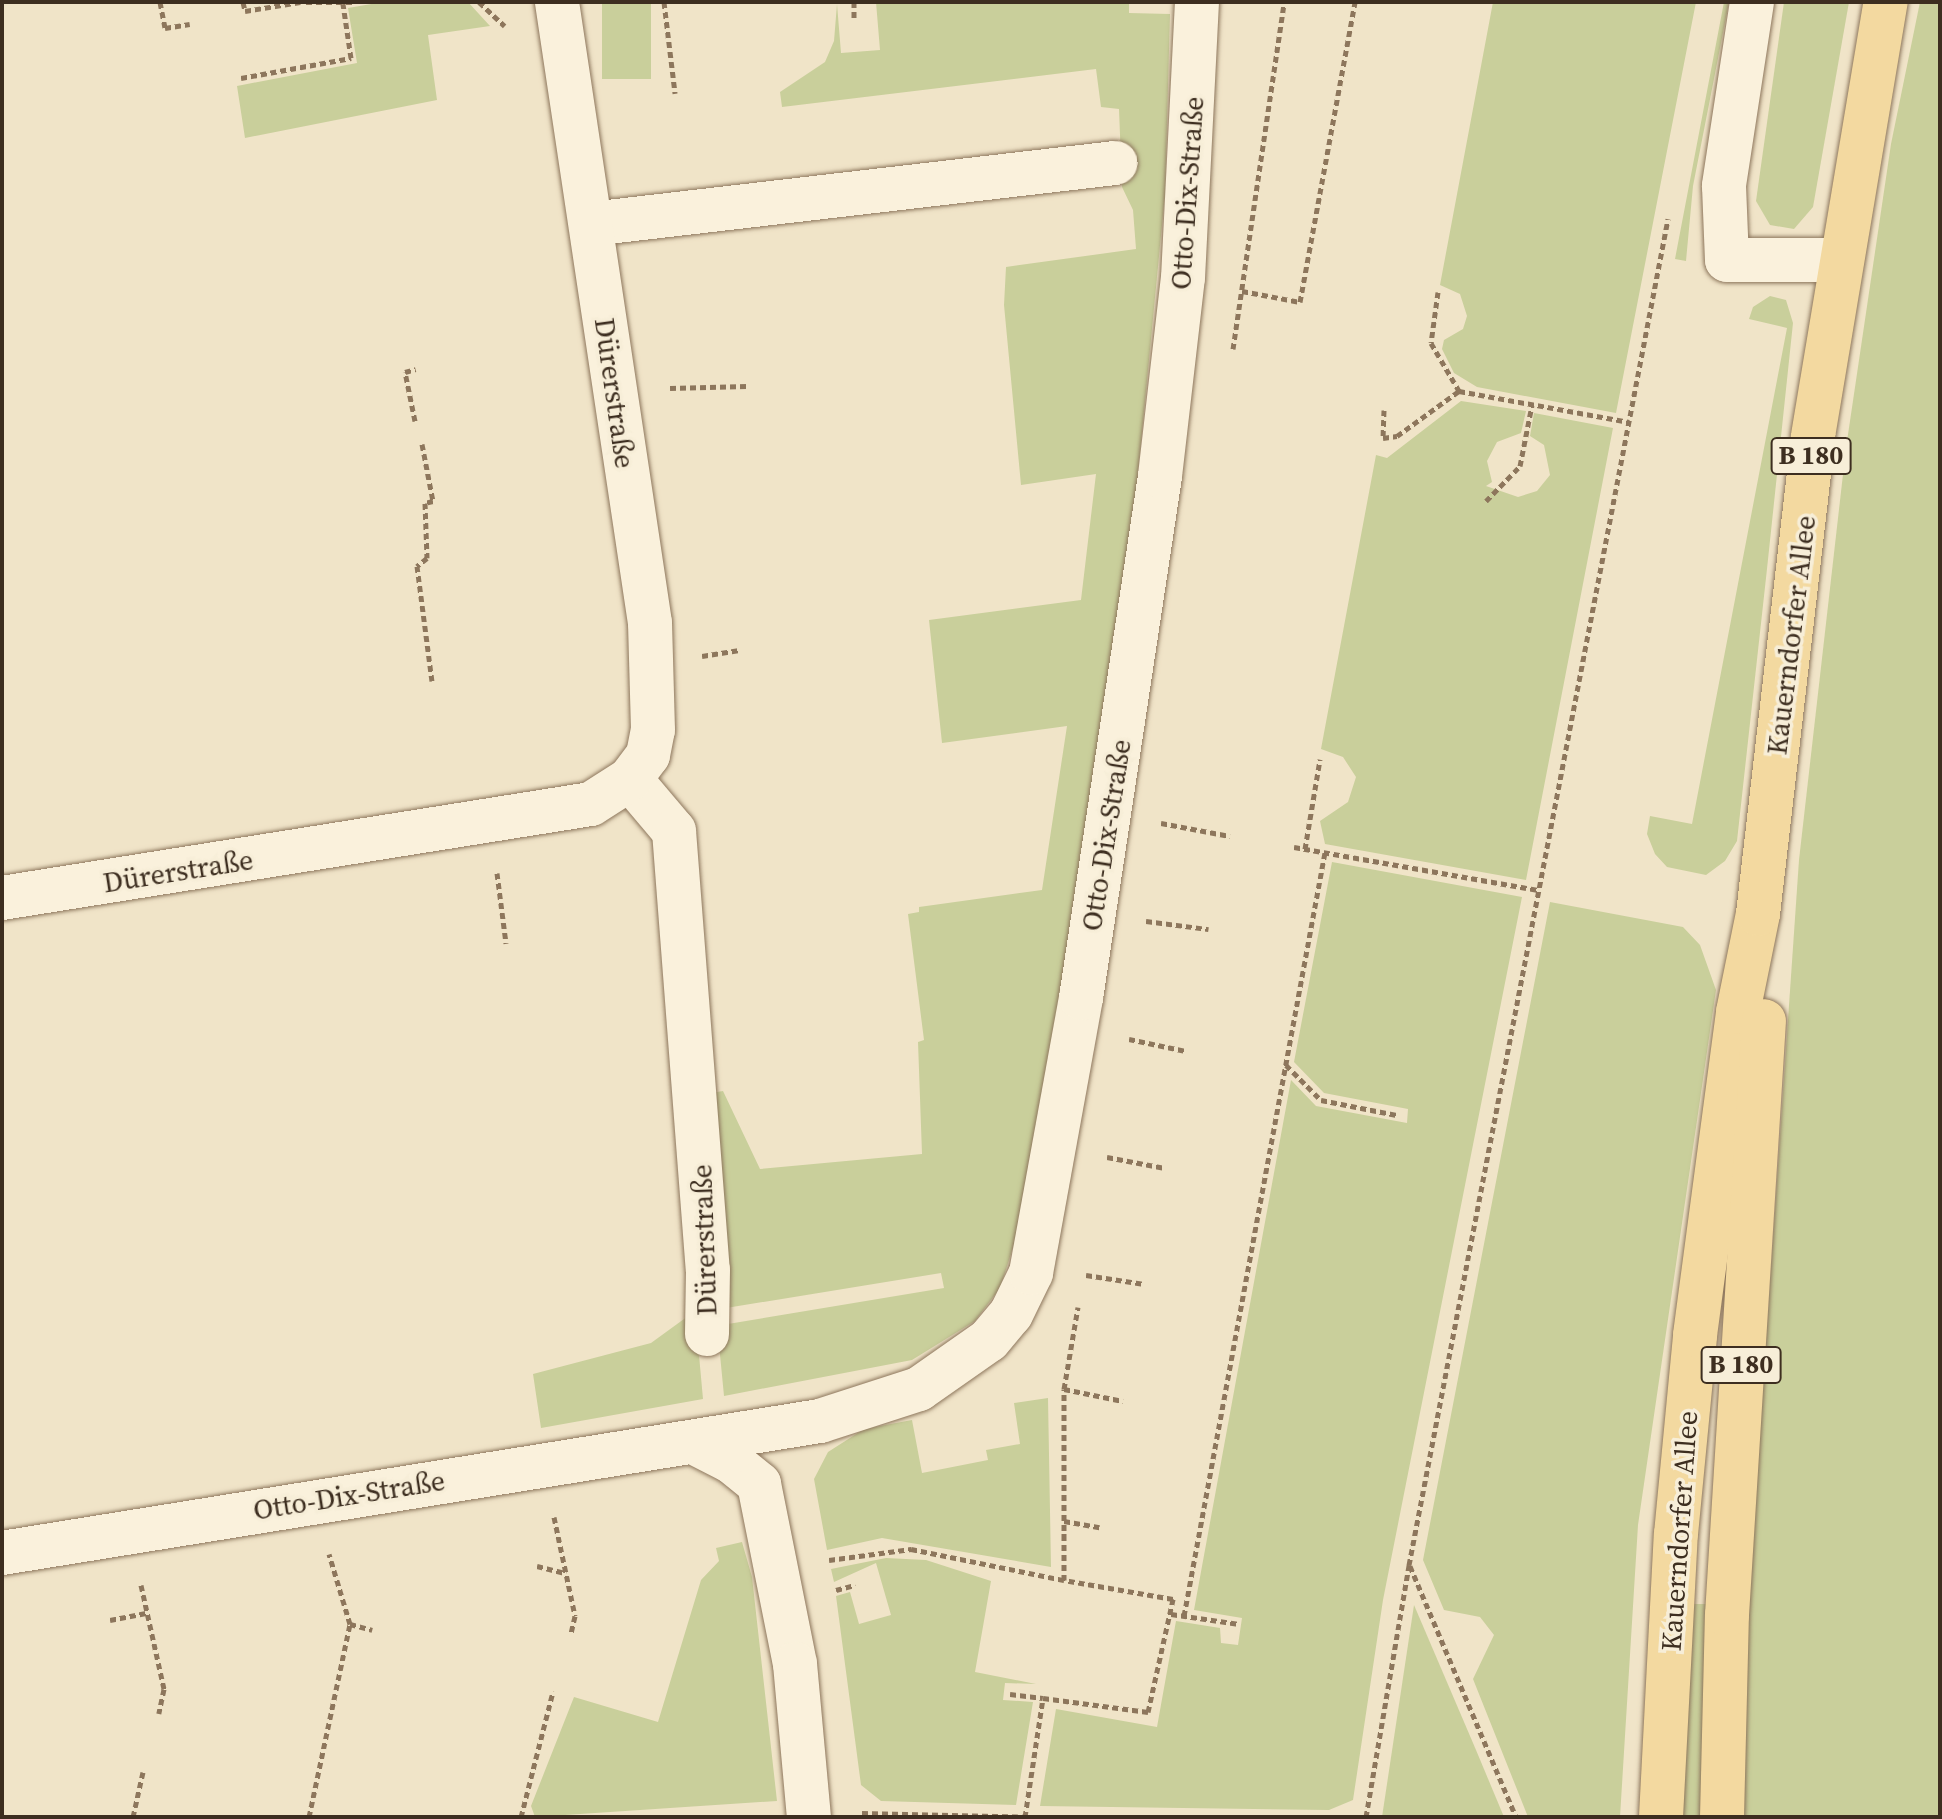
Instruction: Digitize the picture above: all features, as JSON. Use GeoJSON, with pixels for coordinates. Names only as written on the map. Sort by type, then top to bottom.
{"type":"FeatureCollection","features":[{"type":"Feature","properties":{"kind":"main road","name":"Kauerndorfer Allee"},"geometry":{"type":"LineString","coordinates":[[1661,1817],[1676,1534],[1695,1335],[1738,1012],[1758,914],[1813,436],[1840,260],[1886,2]]}},
{"type":"Feature","properties":{"kind":"main road","name":"Kauerndorfer Allee"},"geometry":{"type":"LineString","coordinates":[[1722,1817],[1729,1584],[1765,1013],[1758,914]]}},
{"type":"Feature","properties":{"kind":"street","name":"Dürerstraße"},"geometry":{"type":"LineString","coordinates":[[2,898],[491,823],[591,804],[630,779],[648,755],[653,730],[654,664],[557,2]]}},
{"type":"Feature","properties":{"kind":"street","name":"Otto-Dix-Straße"},"geometry":{"type":"LineString","coordinates":[[2,1553],[617,1450],[697,1444],[820,1421],[919,1389],[989,1340],[1011,1314],[1031,1273],[1081,998],[1160,476],[1183,278],[1197,2]]}},
{"type":"Feature","properties":{"kind":"street"},"geometry":{"type":"LineString","coordinates":[[1752,2],[1724,186],[1727,260],[1840,260]]}},
{"type":"Feature","properties":{"kind":"street"},"geometry":{"type":"LineString","coordinates":[[591,224],[1115,163]]}},
{"type":"Feature","properties":{"kind":"street","name":"Dürerstraße"},"geometry":{"type":"LineString","coordinates":[[630,779],[674,831],[707,1255],[707,1334]]}},
{"type":"Feature","properties":{"kind":"street"},"geometry":{"type":"LineString","coordinates":[[697,1444],[732,1462],[759,1484],[780,1569],[809,1816]]}},
{"type":"Feature","properties":{"kind":"path"},"geometry":{"type":"LineString","coordinates":[[160,2],[165,28],[190,24]]}},
{"type":"Feature","properties":{"kind":"path"},"geometry":{"type":"LineString","coordinates":[[243,2],[245,11],[300,2]]}},
{"type":"Feature","properties":{"kind":"path"},"geometry":{"type":"LineString","coordinates":[[306,2],[355,2]]}},
{"type":"Feature","properties":{"kind":"path"},"geometry":{"type":"LineString","coordinates":[[479,2],[513,34]]}},
{"type":"Feature","properties":{"kind":"path"},"geometry":{"type":"LineString","coordinates":[[664,2],[675,93]]}},
{"type":"Feature","properties":{"kind":"path"},"geometry":{"type":"LineString","coordinates":[[854,2],[854,18]]}},
{"type":"Feature","properties":{"kind":"path"},"geometry":{"type":"LineString","coordinates":[[1232,353],[1284,2]]}},
{"type":"Feature","properties":{"kind":"path"},"geometry":{"type":"LineString","coordinates":[[1242,291],[1300,302],[1355,2]]}},
{"type":"Feature","properties":{"kind":"path"},"geometry":{"type":"LineString","coordinates":[[241,78],[351,58],[343,4]]}},
{"type":"Feature","properties":{"kind":"path"},"geometry":{"type":"LineString","coordinates":[[1366,1817],[1409,1565],[1671,204]]}},
{"type":"Feature","properties":{"kind":"path"},"geometry":{"type":"LineString","coordinates":[[1438,292],[1431,343],[1459,391]]}},
{"type":"Feature","properties":{"kind":"path"},"geometry":{"type":"LineString","coordinates":[[415,421],[405,372],[416,369]]}},
{"type":"Feature","properties":{"kind":"path"},"geometry":{"type":"LineString","coordinates":[[613,386],[747,386]]}},
{"type":"Feature","properties":{"kind":"path"},"geometry":{"type":"LineString","coordinates":[[1384,410],[1383,438],[1397,436],[1459,391],[1629,422]]}},
{"type":"Feature","properties":{"kind":"path"},"geometry":{"type":"LineString","coordinates":[[1486,501],[1520,466],[1532,405]]}},
{"type":"Feature","properties":{"kind":"path"},"geometry":{"type":"LineString","coordinates":[[422,444],[433,501],[425,503],[427,558],[417,566],[432,681]]}},
{"type":"Feature","properties":{"kind":"path"},"geometry":{"type":"LineString","coordinates":[[1305,849],[1320,759]]}},
{"type":"Feature","properties":{"kind":"path"},"geometry":{"type":"LineString","coordinates":[[491,823],[506,943]]}},
{"type":"Feature","properties":{"kind":"path"},"geometry":{"type":"LineString","coordinates":[[1161,823],[1230,836]]}},
{"type":"Feature","properties":{"kind":"path"},"geometry":{"type":"LineString","coordinates":[[1294,847],[1538,890]]}},
{"type":"Feature","properties":{"kind":"path"},"geometry":{"type":"LineString","coordinates":[[1184,1616],[1325,852]]}},
{"type":"Feature","properties":{"kind":"path"},"geometry":{"type":"LineString","coordinates":[[1144,921],[1208,929]]}},
{"type":"Feature","properties":{"kind":"path"},"geometry":{"type":"LineString","coordinates":[[1123,1038],[1186,1051]]}},
{"type":"Feature","properties":{"kind":"path"},"geometry":{"type":"LineString","coordinates":[[1286,1065],[1321,1100],[1397,1115]]}},
{"type":"Feature","properties":{"kind":"path"},"geometry":{"type":"LineString","coordinates":[[1103,1156],[1165,1168]]}},
{"type":"Feature","properties":{"kind":"path"},"geometry":{"type":"LineString","coordinates":[[1083,1274],[1144,1284]]}},
{"type":"Feature","properties":{"kind":"path"},"geometry":{"type":"LineString","coordinates":[[1064,1580],[1064,1389],[1123,1401]]}},
{"type":"Feature","properties":{"kind":"path"},"geometry":{"type":"LineString","coordinates":[[553,1513],[575,1616],[571,1634]]}},
{"type":"Feature","properties":{"kind":"path"},"geometry":{"type":"LineString","coordinates":[[1064,1521],[1099,1527]]}},
{"type":"Feature","properties":{"kind":"path"},"geometry":{"type":"LineString","coordinates":[[780,1569],[911,1549],[1173,1599],[1148,1712],[1010,1694]]}},
{"type":"Feature","properties":{"kind":"path"},"geometry":{"type":"LineString","coordinates":[[309,1817],[350,1624],[328,1550]]}},
{"type":"Feature","properties":{"kind":"path"},"geometry":{"type":"LineString","coordinates":[[1409,1565],[1516,1817]]}},
{"type":"Feature","properties":{"kind":"path"},"geometry":{"type":"LineString","coordinates":[[537,1566],[566,1573]]}},
{"type":"Feature","properties":{"kind":"path"},"geometry":{"type":"LineString","coordinates":[[138,1570],[164,1689],[159,1713]]}},
{"type":"Feature","properties":{"kind":"path"},"geometry":{"type":"LineString","coordinates":[[110,1620],[147,1613]]}},
{"type":"Feature","properties":{"kind":"path"},"geometry":{"type":"LineString","coordinates":[[1171,1614],[1239,1624]]}},
{"type":"Feature","properties":{"kind":"path"},"geometry":{"type":"LineString","coordinates":[[350,1624],[372,1630]]}},
{"type":"Feature","properties":{"kind":"path"},"geometry":{"type":"LineString","coordinates":[[521,1817],[553,1691]]}},
{"type":"Feature","properties":{"kind":"path"},"geometry":{"type":"LineString","coordinates":[[1051,1699],[1052,1691]]}},
{"type":"Feature","properties":{"kind":"path"},"geometry":{"type":"LineString","coordinates":[[1025,1817],[1043,1698]]}},
{"type":"Feature","properties":{"kind":"path"},"geometry":{"type":"LineString","coordinates":[[133,1817],[143,1772]]}},
{"type":"Feature","properties":{"kind":"path"},"geometry":{"type":"LineString","coordinates":[[809,1816],[1033,1817]]}},
{"type":"Feature","properties":{"kind":"green space"},"geometry":{"type":"Polygon","coordinates":[[[383,2],[468,2],[490,26],[428,35],[437,100],[245,138],[237,86],[357,63],[348,8],[383,2]]]}},
{"type":"Feature","properties":{"kind":"green space"},"geometry":{"type":"Polygon","coordinates":[[[602,2],[651,2],[651,79],[602,79],[602,2]]]}},
{"type":"Feature","properties":{"kind":"green space"},"geometry":{"type":"Polygon","coordinates":[[[876,2],[1129,2],[1129,13],[1170,14],[1165,194],[1131,546],[1097,793],[1018,1232],[1000,1288],[975,1321],[912,1360],[724,1396],[718,1334],[728,1324],[944,1288],[941,1273],[726,1308],[711,1093],[723,1091],[760,1169],[922,1154],[918,1042],[924,1040],[908,914],[919,912],[919,907],[1042,890],[1067,726],[942,743],[929,620],[1081,600],[1096,474],[1021,485],[1004,305],[1006,267],[1136,249],[1133,210],[1122,187],[1119,109],[1101,107],[1096,69],[782,107],[780,92],[825,62],[834,41],[837,4],[841,53],[880,50],[876,2]]]}},
{"type":"Feature","properties":{"kind":"green space"},"geometry":{"type":"Polygon","coordinates":[[[1493,2],[1696,2],[1616,413],[1477,387],[1454,373],[1442,349],[1444,340],[1463,329],[1467,316],[1460,294],[1440,285],[1493,2]]]}},
{"type":"Feature","properties":{"kind":"green space"},"geometry":{"type":"Polygon","coordinates":[[[1724,2],[1729,2],[1693,186],[1686,261],[1675,259],[1724,2]]]}},
{"type":"Feature","properties":{"kind":"green space"},"geometry":{"type":"Polygon","coordinates":[[[1784,2],[1849,2],[1813,207],[1794,229],[1770,225],[1756,201],[1784,2]]]}},
{"type":"Feature","properties":{"kind":"green space"},"geometry":{"type":"Polygon","coordinates":[[[1920,2],[1940,2],[1940,1817],[1739,1817],[1743,1674],[1799,860],[1846,448],[1891,144],[1920,2]]]}},
{"type":"Feature","properties":{"kind":"green space"},"geometry":{"type":"Polygon","coordinates":[[[1770,296],[1786,300],[1793,323],[1737,841],[1725,861],[1706,875],[1667,867],[1655,854],[1647,834],[1650,816],[1692,824],[1787,328],[1749,319],[1753,307],[1770,296]]]}},
{"type":"Feature","properties":{"kind":"green space"},"geometry":{"type":"Polygon","coordinates":[[[1461,401],[1526,411],[1521,433],[1497,442],[1487,461],[1492,482],[1486,486],[1518,497],[1537,491],[1550,475],[1544,445],[1530,436],[1534,413],[1613,428],[1526,880],[1325,844],[1320,821],[1348,802],[1356,777],[1343,757],[1321,749],[1376,455],[1387,458],[1461,401]]]}},
{"type":"Feature","properties":{"kind":"green space"},"geometry":{"type":"Polygon","coordinates":[[[1332,862],[1522,897],[1383,1600],[1353,1800],[1329,1810],[1040,1806],[1056,1709],[1157,1727],[1176,1621],[1220,1628],[1221,1643],[1238,1645],[1242,1618],[1194,1610],[1291,1080],[1316,1106],[1407,1123],[1408,1109],[1324,1093],[1294,1062],[1332,862]]]}},
{"type":"Feature","properties":{"kind":"green space"},"geometry":{"type":"Polygon","coordinates":[[[1550,902],[1683,927],[1700,945],[1716,990],[1638,1525],[1620,1817],[1528,1817],[1473,1679],[1494,1635],[1480,1617],[1444,1610],[1423,1560],[1550,902]]]}},
{"type":"Feature","properties":{"kind":"green space"},"geometry":{"type":"Polygon","coordinates":[[[695,1311],[703,1399],[541,1428],[533,1374],[651,1343],[695,1311]]]}},
{"type":"Feature","properties":{"kind":"green space"},"geometry":{"type":"Polygon","coordinates":[[[1048,1398],[1051,1567],[882,1538],[827,1550],[814,1479],[828,1452],[864,1429],[912,1420],[922,1473],[988,1460],[986,1450],[1020,1444],[1014,1403],[1048,1398]]]}},
{"type":"Feature","properties":{"kind":"green space"},"geometry":{"type":"Polygon","coordinates":[[[742,1542],[752,1577],[777,1801],[535,1817],[531,1806],[574,1697],[658,1722],[701,1580],[719,1561],[716,1548],[742,1542]]]}},
{"type":"Feature","properties":{"kind":"green space"},"geometry":{"type":"Polygon","coordinates":[[[886,1558],[926,1560],[991,1581],[975,1672],[1036,1684],[1005,1683],[1003,1700],[1033,1702],[1016,1805],[881,1801],[861,1785],[836,1596],[850,1592],[859,1624],[891,1615],[876,1563],[834,1582],[831,1569],[886,1558]]]}},
{"type":"Feature","properties":{"kind":"green space"},"geometry":{"type":"Polygon","coordinates":[[[1688,1604],[1709,1604],[1704,1817],[1677,1817],[1688,1604]]]}},
{"type":"Feature","properties":{"kind":"green space"},"geometry":{"type":"Polygon","coordinates":[[[1414,1605],[1476,1750],[1504,1817],[1382,1817],[1414,1605]]]}}]}
